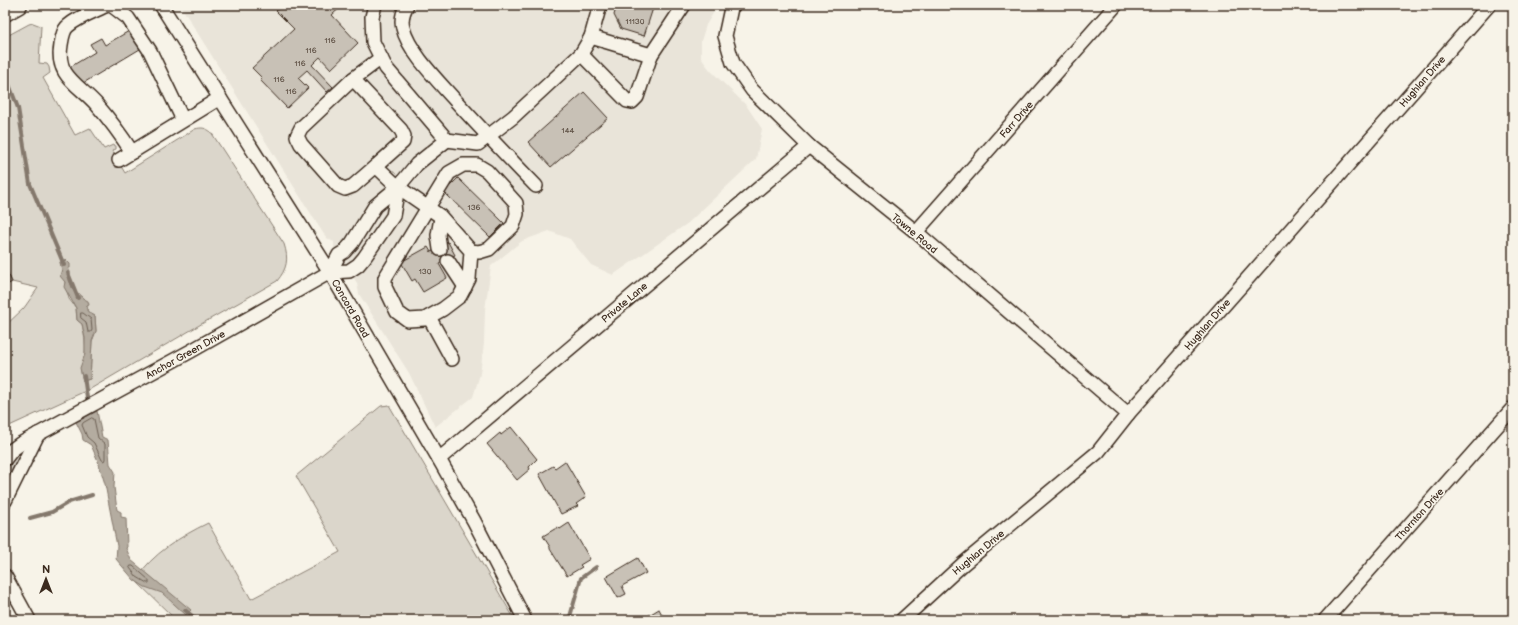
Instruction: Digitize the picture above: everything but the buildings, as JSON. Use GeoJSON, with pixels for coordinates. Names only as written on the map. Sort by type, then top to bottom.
{"type":"FeatureCollection","features":[{"type":"Feature","properties":{"kind":"main road"},"geometry":{"type":"LineString","coordinates":[[5,13],[19,5]]}},
{"type":"Feature","properties":{"kind":"street"},"geometry":{"type":"LineString","coordinates":[[107,5],[67,26],[62,36],[60,63],[65,73],[96,103],[115,126],[132,152]]}},
{"type":"Feature","properties":{"kind":"street"},"geometry":{"type":"LineString","coordinates":[[111,5],[128,18],[150,51],[184,120]]}},
{"type":"Feature","properties":{"kind":"street","name":"Concord Road"},"geometry":{"type":"LineString","coordinates":[[161,5],[330,272],[440,459],[525,620]]}},
{"type":"Feature","properties":{"kind":"street"},"geometry":{"type":"LineString","coordinates":[[375,5],[372,17],[373,42],[386,68],[447,140],[478,144],[513,117],[581,54],[591,37],[600,5]]}},
{"type":"Feature","properties":{"kind":"street"},"geometry":{"type":"LineString","coordinates":[[407,5],[403,12],[402,28],[410,45],[436,79],[536,186]]}},
{"type":"Feature","properties":{"kind":"street"},"geometry":{"type":"LineString","coordinates":[[581,54],[626,101],[632,102],[637,97],[651,55],[684,5]]}},
{"type":"Feature","properties":{"kind":"street","name":"Towne Road"},"geometry":{"type":"LineString","coordinates":[[734,5],[731,8],[724,36],[732,63],[752,90],[808,146],[916,232],[1128,414]]}},
{"type":"Feature","properties":{"kind":"street","name":"Farr Drive"},"geometry":{"type":"LineString","coordinates":[[916,232],[1116,5]]}},
{"type":"Feature","properties":{"kind":"street","name":"Hughlan Drive"},"geometry":{"type":"LineString","coordinates":[[902,620],[963,564],[1098,452],[1128,414],[1489,5]]}},
{"type":"Feature","properties":{"kind":"street"},"geometry":{"type":"LineString","coordinates":[[591,37],[651,55]]}},
{"type":"Feature","properties":{"kind":"street"},"geometry":{"type":"LineString","coordinates":[[353,79],[401,130],[404,136],[403,142],[353,186],[345,189],[338,186],[301,144],[297,136],[301,128],[353,79],[381,58]]}},
{"type":"Feature","properties":{"kind":"street"},"geometry":{"type":"LineString","coordinates":[[119,160],[220,98]]}},
{"type":"Feature","properties":{"kind":"street"},"geometry":{"type":"LineString","coordinates":[[398,187],[393,216],[364,258],[358,265],[349,271],[330,272],[339,254],[344,252],[352,243],[375,206],[398,187],[417,164],[447,140]]}},
{"type":"Feature","properties":{"kind":"street","name":"Private Lane"},"geometry":{"type":"LineString","coordinates":[[440,459],[808,146]]}},
{"type":"Feature","properties":{"kind":"street"},"geometry":{"type":"LineString","coordinates":[[376,166],[398,187],[428,208],[441,218],[471,251],[479,252],[489,249],[513,226],[517,214],[516,203],[487,171],[477,165],[463,165],[449,173],[428,208],[385,278],[385,287],[397,312],[408,320],[425,319],[460,296],[469,279],[471,251]]}},
{"type":"Feature","properties":{"kind":"street"},"geometry":{"type":"LineString","coordinates":[[440,249],[438,235],[441,218]]}},
{"type":"Feature","properties":{"kind":"street"},"geometry":{"type":"LineString","coordinates":[[448,260],[465,287]]}},
{"type":"Feature","properties":{"kind":"street","name":"Anchor Green Drive"},"geometry":{"type":"LineString","coordinates":[[5,460],[16,447],[38,434],[191,351],[330,272]]}},
{"type":"Feature","properties":{"kind":"street"},"geometry":{"type":"LineString","coordinates":[[429,317],[452,360]]}},
{"type":"Feature","properties":{"kind":"street","name":"Thornton Drive"},"geometry":{"type":"LineString","coordinates":[[1325,620],[1513,408]]}},
{"type":"Feature","properties":{"kind":"street"},"geometry":{"type":"LineString","coordinates":[[5,501],[38,434]]}},
{"type":"Feature","properties":{"kind":"street"},"geometry":{"type":"LineString","coordinates":[[5,576],[29,620]]}},
{"type":"Feature","properties":{"kind":"shaded area"},"geometry":{"type":"Polygon","coordinates":[[[180,5],[718,5],[706,25],[701,41],[701,58],[710,70],[746,105],[762,129],[756,159],[688,223],[613,275],[591,265],[570,239],[549,231],[522,241],[491,266],[485,310],[484,343],[480,374],[473,397],[435,427],[409,373],[359,294],[357,283],[334,247],[334,242],[328,239],[323,233],[180,5]]]}},
{"type":"Feature","properties":{"kind":"shaded area"},"geometry":{"type":"Polygon","coordinates":[[[33,23],[41,26],[39,63],[47,64],[50,73],[43,78],[75,135],[90,128],[104,149],[113,145],[116,146],[116,149],[112,151],[125,173],[195,129],[202,128],[211,132],[284,244],[287,259],[285,268],[277,281],[92,388],[5,428],[5,326],[24,308],[38,288],[12,282],[5,267],[5,37],[33,23]],[[60,262],[69,299],[76,308],[77,320],[82,324],[85,342],[85,353],[81,369],[83,381],[90,379],[92,341],[96,331],[95,316],[88,312],[87,306],[80,294],[75,292],[69,280],[70,272],[60,262]]]}},
{"type":"Feature","properties":{"kind":"shaded area"},"geometry":{"type":"Polygon","coordinates":[[[389,405],[515,620],[176,620],[135,580],[158,554],[178,540],[208,523],[251,599],[340,552],[296,476],[381,406],[389,405]]]}},
{"type":"Feature","properties":{"kind":"shaded area"},"geometry":{"type":"Polygon","coordinates":[[[25,447],[5,490],[5,466],[25,447]]]}},
{"type":"Feature","properties":{"kind":"water"},"geometry":{"type":"Polygon","coordinates":[[[66,260],[70,264],[70,268],[68,268],[70,272],[69,280],[74,292],[88,301],[89,305],[87,306],[87,310],[95,316],[96,331],[92,341],[90,379],[83,381],[80,368],[85,354],[85,338],[82,324],[77,320],[76,308],[64,287],[65,282],[60,276],[62,269],[60,262],[66,260]]]}},
{"type":"Feature","properties":{"kind":"water"},"geometry":{"type":"Polygon","coordinates":[[[97,411],[102,437],[108,440],[110,464],[115,472],[114,487],[117,510],[121,512],[121,517],[126,518],[126,548],[131,560],[191,610],[186,615],[162,593],[145,587],[134,580],[116,559],[117,546],[105,484],[91,445],[83,440],[82,434],[76,422],[97,411]]]}},
{"type":"Feature","properties":{"kind":"waterway"},"geometry":{"type":"LineString","coordinates":[[5,74],[18,108],[30,184],[64,265]]}},
{"type":"Feature","properties":{"kind":"waterway"},"geometry":{"type":"LineString","coordinates":[[68,273],[78,298]]}},
{"type":"Feature","properties":{"kind":"waterway"},"geometry":{"type":"LineString","coordinates":[[84,376],[88,405]]}},
{"type":"Feature","properties":{"kind":"waterway"},"geometry":{"type":"LineString","coordinates":[[30,518],[52,512],[69,502],[92,495]]}},
{"type":"Feature","properties":{"kind":"waterway"},"geometry":{"type":"LineString","coordinates":[[569,620],[581,578],[596,567]]}},
{"type":"Feature","properties":{"kind":"waterway"},"geometry":{"type":"LineString","coordinates":[[185,610],[197,620]]}}]}
